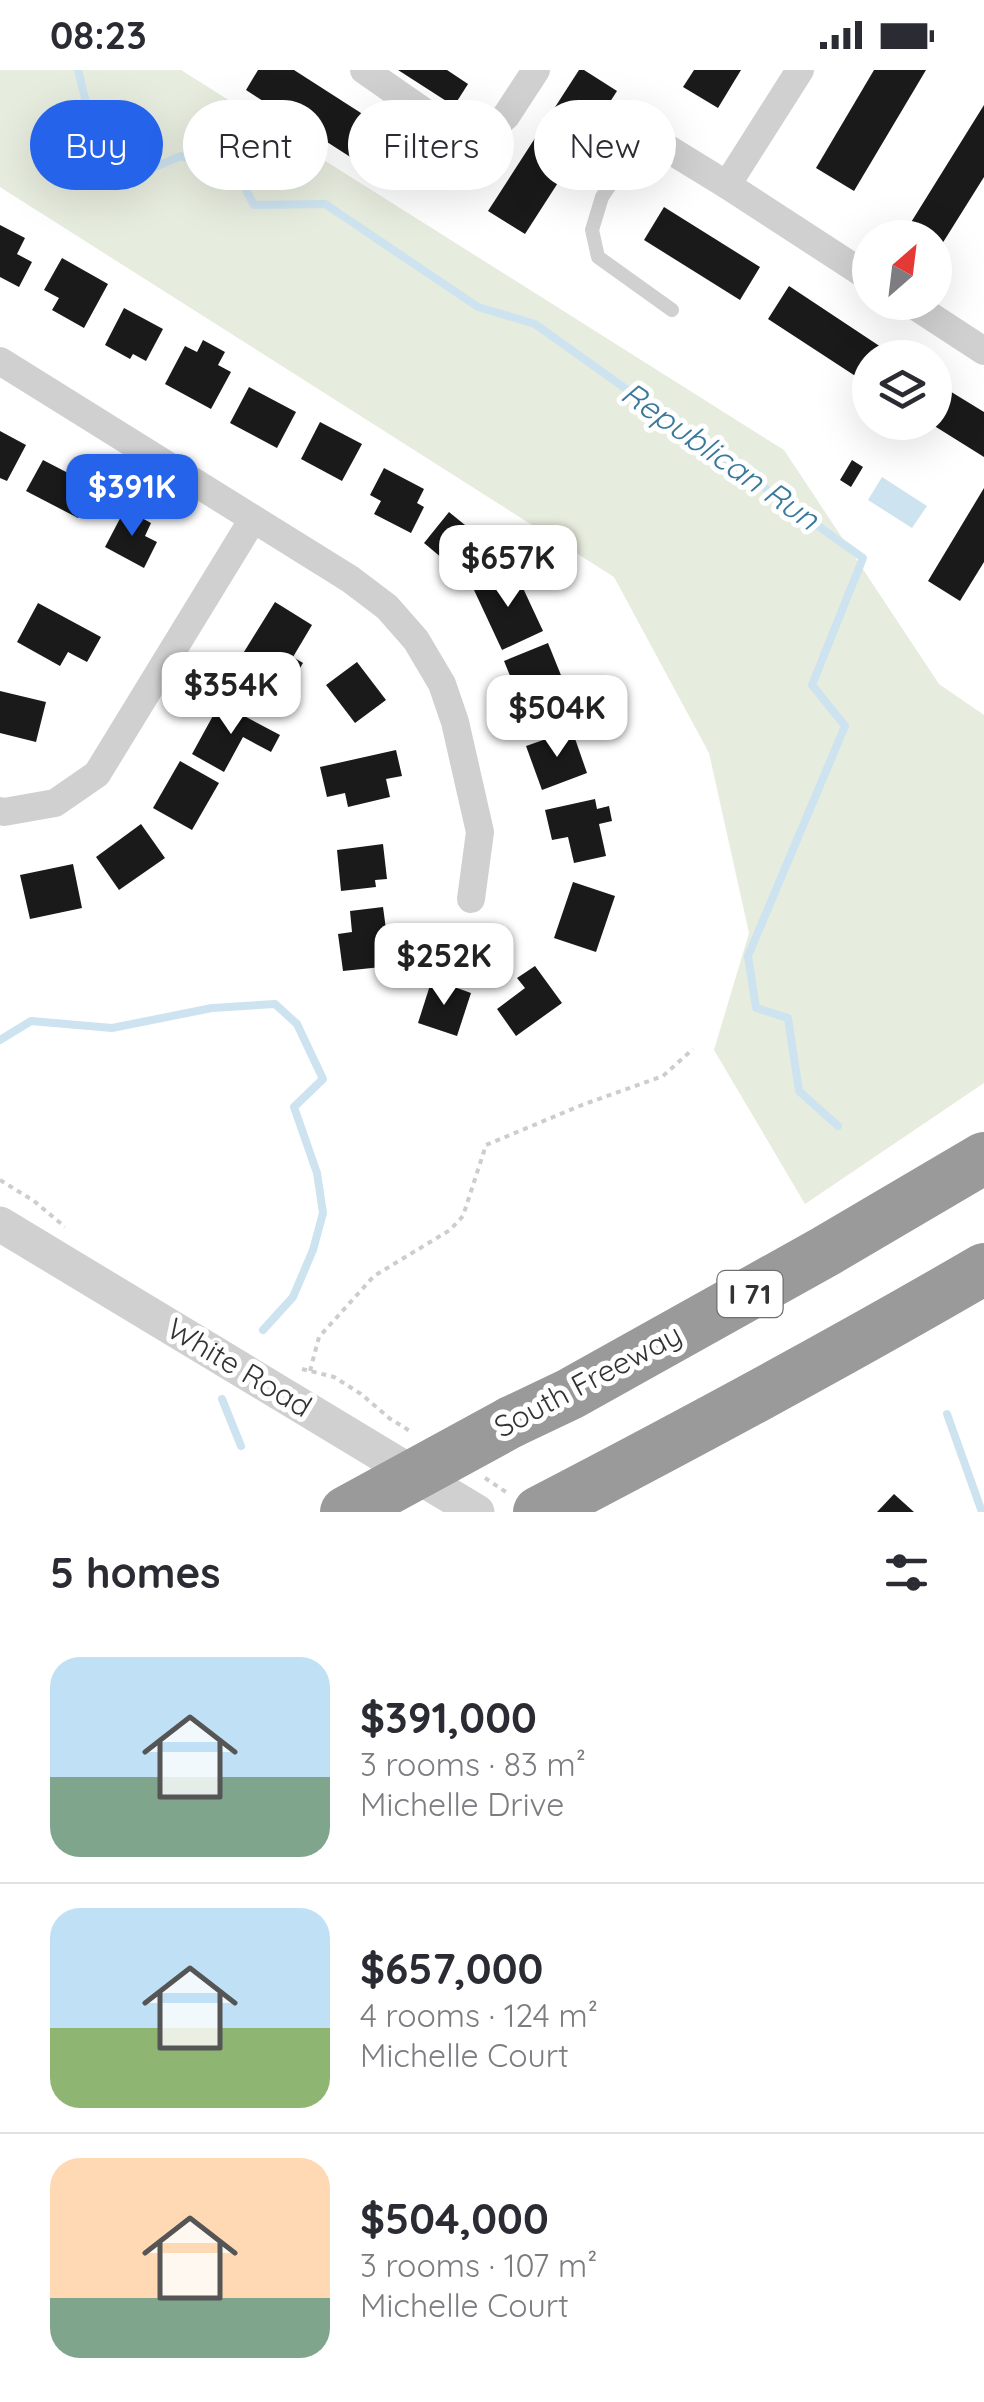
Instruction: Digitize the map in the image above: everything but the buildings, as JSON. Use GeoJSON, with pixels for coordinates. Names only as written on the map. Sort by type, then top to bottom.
{"type":"FeatureCollection","features":[{"type":"Feature","properties":{"kind":"highway","name":"South Freeway"},"geometry":{"type":"LineString","coordinates":[[346,1512],[570,1394],[984,1158]]}},
{"type":"Feature","properties":{"kind":"highway"},"geometry":{"type":"LineString","coordinates":[[559,1502],[682,1438],[984,1269]]}},
{"type":"Feature","properties":{"kind":"street"},"geometry":{"type":"LineString","coordinates":[[364,70],[446,127],[467,135],[489,131],[506,116],[536,70]]}},
{"type":"Feature","properties":{"kind":"street"},"geometry":{"type":"LineString","coordinates":[[727,185],[800,70]]}},
{"type":"Feature","properties":{"kind":"street"},"geometry":{"type":"LineString","coordinates":[[676,154],[852,266]]}},
{"type":"Feature","properties":{"kind":"street"},"geometry":{"type":"LineString","coordinates":[[937,320],[984,350]]}},
{"type":"Feature","properties":{"kind":"street"},"geometry":{"type":"LineString","coordinates":[[0,361],[350,579],[387,606],[416,640],[442,684],[455,722],[480,832],[471,899]]}},
{"type":"Feature","properties":{"kind":"street"},"geometry":{"type":"LineString","coordinates":[[0,811],[55,803],[96,774],[253,519]]}},
{"type":"Feature","properties":{"kind":"street","name":"White Road"},"geometry":{"type":"LineString","coordinates":[[0,1224],[477,1512]]}},
{"type":"Feature","properties":{"kind":"lane"},"geometry":{"type":"LineString","coordinates":[[607,190],[592,230],[598,257],[672,310]]}},
{"type":"Feature","properties":{"kind":"path"},"geometry":{"type":"LineString","coordinates":[[310,1371],[318,1337],[374,1276],[450,1230],[463,1216],[486,1145],[663,1076],[693,1049]]}},
{"type":"Feature","properties":{"kind":"shaded area"},"geometry":{"type":"Polygon","coordinates":[[[0,70],[181,70],[229,100],[183,100],[183,190],[328,190],[328,163],[348,175],[348,190],[371,190],[784,450],[939,684],[984,715],[984,1083],[805,1204],[714,1050],[749,933],[709,753],[614,577],[0,187],[0,70]]]}},
{"type":"Feature","properties":{"kind":"water"},"geometry":{"type":"Polygon","coordinates":[[[882,477],[927,506],[912,528],[868,500],[882,477]]]}},
{"type":"Feature","properties":{"kind":"waterway","name":"Republican Run"},"geometry":{"type":"LineString","coordinates":[[78,70],[104,176],[140,173],[181,156],[239,177],[254,205],[325,204],[478,307],[535,324],[863,558],[812,685],[845,726],[748,956],[756,1008],[788,1018],[799,1091],[838,1126]]}},
{"type":"Feature","properties":{"kind":"waterway"},"geometry":{"type":"LineString","coordinates":[[0,1040],[31,1021],[112,1028],[212,1008],[275,1004],[297,1024],[323,1079],[294,1107],[317,1173],[323,1213],[313,1250],[293,1297],[263,1330]]}},
{"type":"Feature","properties":{"kind":"waterway"},"geometry":{"type":"LineString","coordinates":[[222,1399],[241,1446]]}},
{"type":"Feature","properties":{"kind":"waterway","name":"Republican Run"},"geometry":{"type":"LineString","coordinates":[[947,1414],[982,1512]]}}]}
